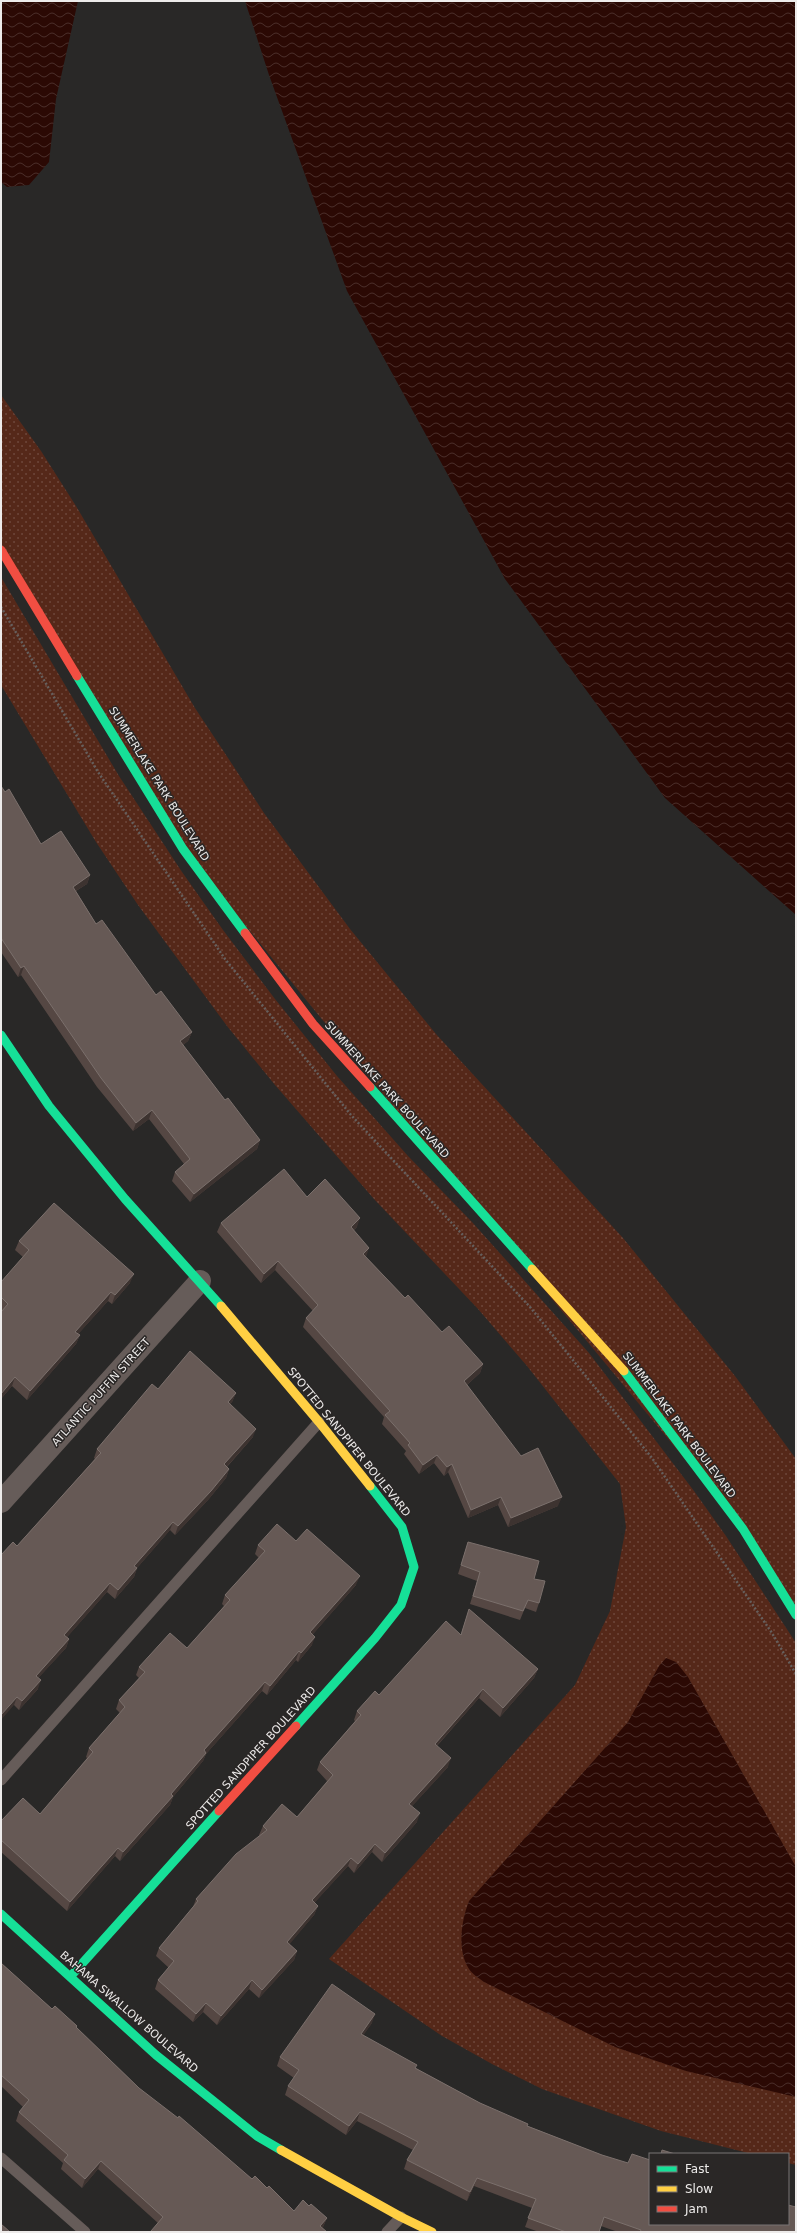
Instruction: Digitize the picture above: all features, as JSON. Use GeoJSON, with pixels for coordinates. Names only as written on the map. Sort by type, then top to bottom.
{"type":"FeatureCollection","features":[{"type":"Feature","properties":{"kind":"street","name":"SUMMERLAKE PARK BOULEVARD"},"geometry":{"type":"LineString","coordinates":[[1,550],[183,849],[313,1024],[625,1372],[743,1529],[796,1615]]}},
{"type":"Feature","properties":{"kind":"street","name":"SPOTTED SANDPIPER BOULEVARD"},"geometry":{"type":"LineString","coordinates":[[1,1035],[54,1113],[125,1199],[200,1281],[319,1422],[402,1527],[414,1567],[401,1605],[370,1644],[70,1977]]}},
{"type":"Feature","properties":{"kind":"street","name":"ATLANTIC PUFFIN STREET"},"geometry":{"type":"LineString","coordinates":[[1,1502],[200,1281]]}},
{"type":"Feature","properties":{"kind":"street","name":"BAHAMA SWALLOW BOULEVARD"},"geometry":{"type":"LineString","coordinates":[[1,1914],[156,2055],[257,2136],[401,2218],[432,2232]]}},
{"type":"Feature","properties":{"kind":"lane"},"geometry":{"type":"LineString","coordinates":[[1,1780],[319,1422]]}},
{"type":"Feature","properties":{"kind":"lane"},"geometry":{"type":"LineString","coordinates":[[1,2158],[85,2232]]}},
{"type":"Feature","properties":{"kind":"lane"},"geometry":{"type":"LineString","coordinates":[[387,2232],[401,2218]]}},
{"type":"Feature","properties":{"kind":"shaded area"},"geometry":{"type":"Polygon","coordinates":[[[1,395],[41,451],[76,506],[195,708],[264,813],[350,929],[436,1034],[623,1238],[735,1376],[796,1459],[796,1615],[743,1529],[467,1197],[183,849],[1,550],[1,395]]]}},
{"type":"Feature","properties":{"kind":"shaded area"},"geometry":{"type":"Polygon","coordinates":[[[1,577],[119,776],[182,872],[223,930],[275,999],[337,1076],[408,1156],[472,1222],[589,1353],[694,1491],[726,1536],[796,1643],[796,2165],[789,2163],[789,2153],[748,2153],[661,2131],[542,2089],[492,2064],[442,2036],[329,1959],[575,1685],[610,1611],[626,1527],[620,1484],[527,1366],[478,1309],[374,1199],[275,1085],[227,1026],[138,905],[96,842],[1,685],[1,577]]]}},
{"type":"Feature","properties":{"kind":"water"},"geometry":{"type":"Polygon","coordinates":[[[1,1],[78,1],[56,99],[49,162],[29,185],[7,187],[1,182],[1,1]]]}},
{"type":"Feature","properties":{"kind":"water"},"geometry":{"type":"Polygon","coordinates":[[[245,1],[796,1],[796,915],[665,798],[505,579],[347,291],[269,75],[245,1]]]}},
{"type":"Feature","properties":{"kind":"water"},"geometry":{"type":"Polygon","coordinates":[[[666,1658],[676,1662],[688,1677],[796,1867],[796,2097],[686,2071],[615,2047],[484,1982],[470,1971],[465,1962],[462,1945],[462,1927],[469,1901],[628,1722],[659,1666],[666,1658]]]}},
{"type":"Feature","properties":{"kind":"building"},"geometry":{"type":"Polygon","coordinates":[[[1,786],[5,792],[9,789],[41,844],[61,831],[90,875],[73,887],[96,924],[102,920],[156,995],[161,991],[192,1032],[180,1041],[225,1100],[228,1098],[260,1140],[194,1194],[175,1172],[190,1159],[152,1110],[136,1123],[101,1078],[24,966],[21,968],[1,938],[1,786]]]}},
{"type":"Feature","properties":{"kind":"building"},"geometry":{"type":"Polygon","coordinates":[[[284,1169],[307,1197],[325,1179],[360,1218],[351,1227],[369,1248],[363,1254],[405,1298],[408,1295],[442,1332],[449,1326],[483,1364],[464,1381],[521,1456],[538,1448],[562,1497],[511,1518],[501,1497],[471,1510],[452,1464],[447,1467],[437,1455],[423,1465],[408,1445],[410,1443],[385,1415],[390,1411],[306,1318],[318,1305],[278,1261],[264,1274],[221,1223],[284,1169]]]}},
{"type":"Feature","properties":{"kind":"building"},"geometry":{"type":"Polygon","coordinates":[[[54,1203],[134,1274],[115,1295],[111,1292],[75,1332],[80,1335],[30,1391],[15,1377],[1,1394],[1,1312],[8,1304],[1,1297],[1,1282],[29,1250],[19,1241],[54,1203]]]}},
{"type":"Feature","properties":{"kind":"building"},"geometry":{"type":"Polygon","coordinates":[[[190,1351],[236,1393],[228,1402],[256,1429],[224,1464],[229,1469],[211,1491],[178,1526],[173,1522],[134,1566],[137,1568],[118,1590],[110,1583],[64,1635],[69,1639],[36,1676],[41,1680],[22,1701],[17,1697],[1,1715],[1,1555],[13,1542],[17,1546],[101,1453],[97,1449],[152,1384],[158,1389],[190,1351]]]}},
{"type":"Feature","properties":{"kind":"building"},"geometry":{"type":"Polygon","coordinates":[[[277,1524],[296,1541],[307,1529],[360,1576],[310,1632],[315,1637],[301,1653],[299,1651],[270,1686],[265,1682],[204,1750],[206,1753],[171,1794],[173,1796],[123,1852],[118,1848],[70,1902],[1,1840],[1,1821],[23,1798],[40,1814],[93,1752],[89,1748],[125,1707],[119,1700],[145,1672],[139,1667],[170,1633],[187,1648],[230,1600],[225,1595],[265,1551],[258,1545],[277,1524]]]}},
{"type":"Feature","properties":{"kind":"building"},"geometry":{"type":"Polygon","coordinates":[[[468,1542],[539,1561],[534,1579],[545,1581],[539,1603],[528,1600],[523,1611],[473,1596],[480,1572],[461,1565],[468,1542]]]}},
{"type":"Feature","properties":{"kind":"building"},"geometry":{"type":"Polygon","coordinates":[[[469,1609],[538,1669],[503,1708],[483,1689],[435,1744],[451,1758],[409,1804],[420,1813],[385,1853],[375,1844],[358,1864],[351,1858],[312,1900],[318,1906],[287,1942],[297,1951],[262,1990],[252,1980],[221,2016],[206,2003],[196,2014],[158,1980],[174,1961],[159,1948],[198,1901],[196,1899],[236,1854],[267,1830],[263,1826],[282,1804],[297,1817],[333,1775],[320,1762],[361,1715],[357,1711],[375,1691],[379,1695],[446,1621],[461,1635],[469,1609]]]}},
{"type":"Feature","properties":{"kind":"building"},"geometry":{"type":"Polygon","coordinates":[[[1,1963],[52,2009],[55,2006],[139,2088],[178,2118],[179,2116],[252,2179],[255,2176],[267,2188],[269,2186],[294,2211],[303,2200],[309,2206],[311,2204],[327,2218],[320,2226],[327,2232],[151,2232],[163,2217],[101,2161],[85,2179],[64,2160],[68,2155],[19,2112],[29,2100],[1,2075],[1,1963]]]}},
{"type":"Feature","properties":{"kind":"building"},"geometry":{"type":"Polygon","coordinates":[[[332,1984],[375,2014],[361,2034],[417,2065],[415,2068],[480,2103],[528,2124],[527,2126],[602,2155],[628,2163],[632,2154],[649,2160],[649,2225],[789,2225],[789,2205],[796,2207],[796,2232],[640,2232],[641,2230],[604,2217],[599,2232],[566,2232],[528,2218],[536,2199],[477,2178],[470,2192],[407,2160],[418,2142],[360,2112],[349,2126],[288,2086],[299,2070],[280,2057],[332,1984]]]}},
{"type":"Feature","properties":{"kind":"building"},"geometry":{"type":"Polygon","coordinates":[[[662,2150],[672,2153],[661,2153],[662,2150]]]}},
{"type":"Feature","properties":{"kind":"building"},"geometry":{"type":"Polygon","coordinates":[[[1,2224],[10,2232],[1,2232],[1,2224]]]}},
{"type":"Feature","properties":{"kind":"traffic: fast"},"geometry":{"type":"LineString","coordinates":[[77,676],[183,849],[245,933]]}},
{"type":"Feature","properties":{"kind":"traffic: fast"},"geometry":{"type":"LineString","coordinates":[[1,1035],[49,1106],[125,1199],[221,1306]]}},
{"type":"Feature","properties":{"kind":"traffic: fast"},"geometry":{"type":"LineString","coordinates":[[370,1087],[532,1269]]}},
{"type":"Feature","properties":{"kind":"traffic: fast"},"geometry":{"type":"LineString","coordinates":[[624,1371],[743,1529],[796,1615]]}},
{"type":"Feature","properties":{"kind":"traffic: fast"},"geometry":{"type":"LineString","coordinates":[[296,1726],[375,1638],[401,1605],[414,1567],[402,1527],[370,1486]]}},
{"type":"Feature","properties":{"kind":"traffic: fast"},"geometry":{"type":"LineString","coordinates":[[70,1977],[219,1811]]}},
{"type":"Feature","properties":{"kind":"traffic: fast"},"geometry":{"type":"LineString","coordinates":[[1,1914],[156,2055],[257,2136],[281,2150]]}},
{"type":"Feature","properties":{"kind":"traffic: slow"},"geometry":{"type":"LineString","coordinates":[[532,1269],[624,1371]]}},
{"type":"Feature","properties":{"kind":"traffic: slow"},"geometry":{"type":"LineString","coordinates":[[221,1306],[319,1422],[370,1486]]}},
{"type":"Feature","properties":{"kind":"traffic: slow"},"geometry":{"type":"LineString","coordinates":[[281,2150],[401,2217],[432,2232]]}},
{"type":"Feature","properties":{"kind":"traffic: jam"},"geometry":{"type":"LineString","coordinates":[[1,550],[77,676]]}},
{"type":"Feature","properties":{"kind":"traffic: jam"},"geometry":{"type":"LineString","coordinates":[[245,933],[313,1024],[370,1087]]}},
{"type":"Feature","properties":{"kind":"traffic: jam"},"geometry":{"type":"LineString","coordinates":[[219,1811],[296,1726]]}}]}
